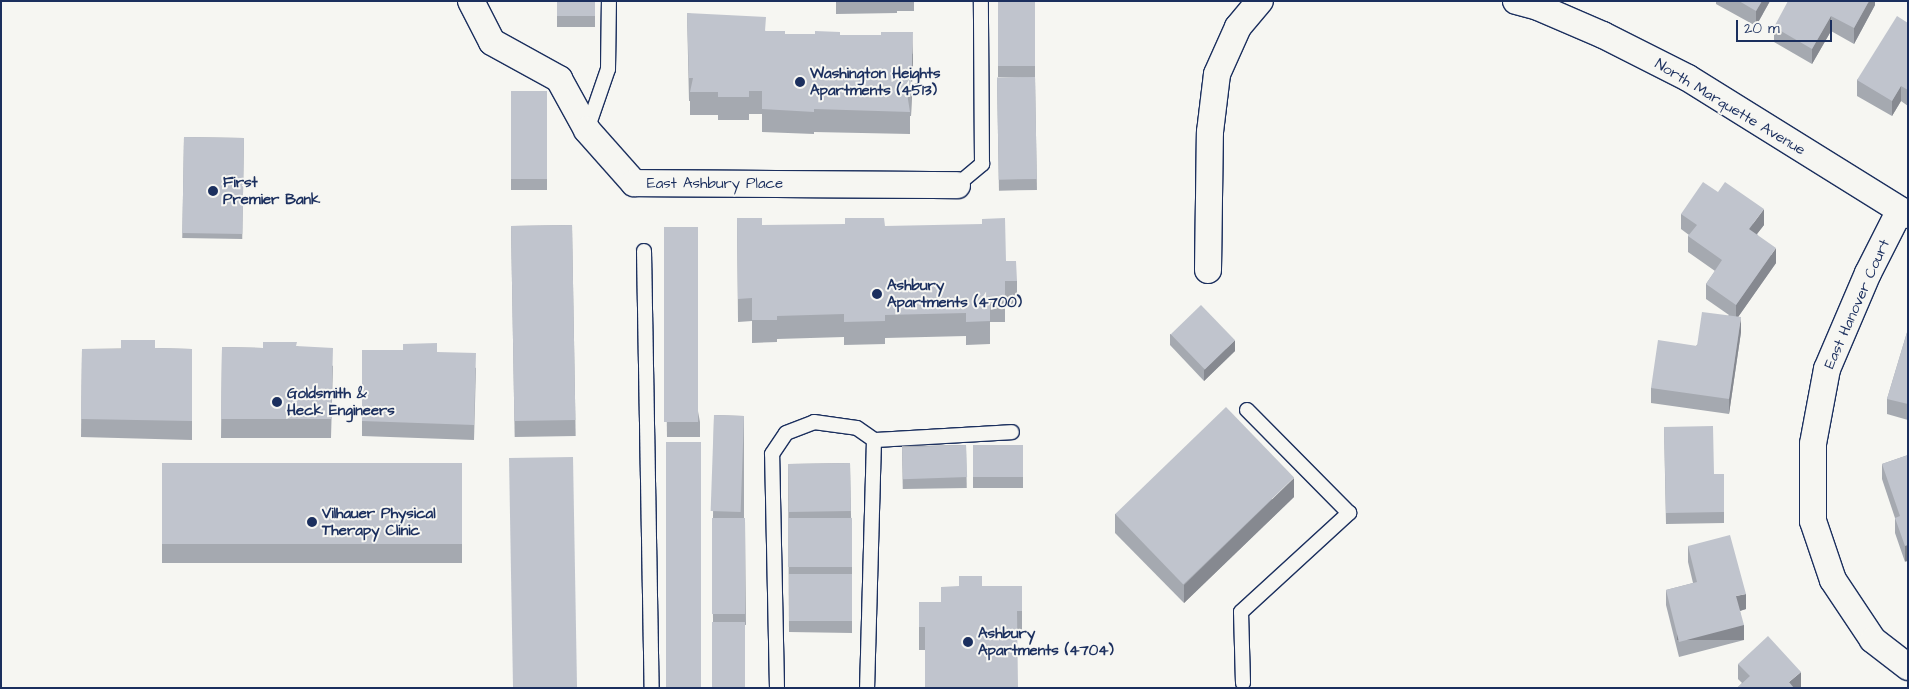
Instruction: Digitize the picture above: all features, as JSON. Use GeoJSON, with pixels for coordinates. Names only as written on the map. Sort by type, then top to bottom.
{"type":"FeatureCollection","features":[{"type":"Feature","properties":{"kind":"street","name":"East Ashbury Place"},"geometry":{"type":"LineString","coordinates":[[472,1],[492,42],[559,79],[587,130],[634,183],[958,185]]}},
{"type":"Feature","properties":{"kind":"street"},"geometry":{"type":"LineString","coordinates":[[1208,270],[1210,132],[1217,74],[1238,27],[1260,1]]}},
{"type":"Feature","properties":{"kind":"street","name":"North Marquette Avenue"},"geometry":{"type":"LineString","coordinates":[[1516,1],[1538,7],[1603,35],[1688,78],[1904,213]]}},
{"type":"Feature","properties":{"kind":"street","name":"East Hanover Court"},"geometry":{"type":"LineString","coordinates":[[1904,213],[1868,273],[1827,369],[1813,444],[1813,521],[1833,580],[1873,640],[1908,666]]}},
{"type":"Feature","properties":{"kind":"lane"},"geometry":{"type":"LineString","coordinates":[[587,130],[608,69],[609,1]]}},
{"type":"Feature","properties":{"kind":"lane"},"geometry":{"type":"LineString","coordinates":[[958,185],[982,164],[981,1]]}},
{"type":"Feature","properties":{"kind":"lane"},"geometry":{"type":"LineString","coordinates":[[644,251],[652,688]]}},
{"type":"Feature","properties":{"kind":"lane"},"geometry":{"type":"LineString","coordinates":[[1243,683],[1242,612],[1349,513],[1247,410]]}},
{"type":"Feature","properties":{"kind":"lane"},"geometry":{"type":"LineString","coordinates":[[777,688],[772,454],[786,433],[814,422],[857,428],[874,440],[1012,432]]}},
{"type":"Feature","properties":{"kind":"lane"},"geometry":{"type":"LineString","coordinates":[[867,688],[874,440]]}},
{"type":"Feature","properties":{"kind":"building"},"geometry":{"type":"Polygon","coordinates":[[[557,1],[595,1],[595,16],[557,16],[557,1]]]}},
{"type":"Feature","properties":{"kind":"building"},"geometry":{"type":"Polygon","coordinates":[[[998,1],[1035,1],[1035,66],[998,66],[998,1]]]}},
{"type":"Feature","properties":{"kind":"building"},"geometry":{"type":"Polygon","coordinates":[[[1739,1],[1762,1],[1756,11],[1739,1]]]}},
{"type":"Feature","properties":{"kind":"building"},"geometry":{"type":"Polygon","coordinates":[[[1788,1],[1869,1],[1854,28],[1831,16],[1812,49],[1774,27],[1788,1]]]}},
{"type":"Feature","properties":{"kind":"building","name":"Washington Heights Apartments (4513)"},"geometry":{"type":"Polygon","coordinates":[[[687,13],[766,17],[765,31],[785,31],[785,34],[815,34],[815,31],[840,32],[840,35],[881,35],[881,32],[913,32],[911,93],[907,93],[910,112],[814,109],[814,112],[762,109],[762,91],[749,91],[749,97],[718,97],[718,92],[690,92],[693,78],[689,78],[687,13]]]}},
{"type":"Feature","properties":{"kind":"building"},"geometry":{"type":"Polygon","coordinates":[[[1897,16],[1908,23],[1908,90],[1901,86],[1892,101],[1857,80],[1897,16]]]}},
{"type":"Feature","properties":{"kind":"building"},"geometry":{"type":"Polygon","coordinates":[[[1035,77],[1037,179],[999,180],[997,78],[1035,77]]]}},
{"type":"Feature","properties":{"kind":"building"},"geometry":{"type":"Polygon","coordinates":[[[511,91],[547,91],[547,179],[511,179],[511,91]]]}},
{"type":"Feature","properties":{"kind":"building","name":"First Premier Bank"},"geometry":{"type":"Polygon","coordinates":[[[184,137],[244,138],[242,234],[182,233],[184,137]]]}},
{"type":"Feature","properties":{"kind":"building"},"geometry":{"type":"Polygon","coordinates":[[[1703,182],[1718,192],[1725,182],[1764,209],[1749,229],[1776,248],[1736,305],[1706,284],[1722,260],[1688,236],[1697,225],[1681,214],[1703,182]]]}},
{"type":"Feature","properties":{"kind":"building","name":"Ashbury Apartments (4700)"},"geometry":{"type":"Polygon","coordinates":[[[737,218],[762,218],[762,225],[845,224],[845,218],[884,218],[885,226],[982,224],[982,219],[1005,218],[1006,261],[1016,261],[1017,281],[1005,281],[1005,299],[990,299],[990,321],[966,322],[966,313],[885,315],[885,321],[844,322],[844,314],[777,316],[777,320],[752,320],[752,298],[738,299],[737,218]]]}},
{"type":"Feature","properties":{"kind":"building"},"geometry":{"type":"Polygon","coordinates":[[[572,225],[575,420],[514,421],[511,226],[572,225]]]}},
{"type":"Feature","properties":{"kind":"building"},"geometry":{"type":"Polygon","coordinates":[[[664,227],[698,227],[698,422],[664,422],[664,227]]]}},
{"type":"Feature","properties":{"kind":"building"},"geometry":{"type":"Polygon","coordinates":[[[1201,305],[1235,340],[1205,369],[1171,334],[1201,305]]]}},
{"type":"Feature","properties":{"kind":"building"},"geometry":{"type":"Polygon","coordinates":[[[1702,312],[1741,317],[1729,399],[1651,388],[1658,340],[1697,346],[1702,312]]]}},
{"type":"Feature","properties":{"kind":"building"},"geometry":{"type":"Polygon","coordinates":[[[1908,329],[1908,404],[1887,399],[1908,329]]]}},
{"type":"Feature","properties":{"kind":"building"},"geometry":{"type":"Polygon","coordinates":[[[121,340],[155,340],[155,348],[192,349],[192,421],[81,419],[82,349],[121,349],[121,340]]]}},
{"type":"Feature","properties":{"kind":"building","name":"Goldsmith & Heck Engineers"},"geometry":{"type":"Polygon","coordinates":[[[263,342],[297,342],[296,346],[333,348],[331,419],[221,419],[222,347],[263,348],[263,342]]]}},
{"type":"Feature","properties":{"kind":"building"},"geometry":{"type":"Polygon","coordinates":[[[437,343],[437,352],[476,353],[474,425],[362,421],[362,350],[403,350],[403,344],[437,343]]]}},
{"type":"Feature","properties":{"kind":"building"},"geometry":{"type":"Polygon","coordinates":[[[1226,407],[1294,477],[1183,584],[1115,514],[1226,407]]]}},
{"type":"Feature","properties":{"kind":"building"},"geometry":{"type":"Polygon","coordinates":[[[714,415],[744,416],[741,512],[711,511],[714,415]]]}},
{"type":"Feature","properties":{"kind":"building"},"geometry":{"type":"Polygon","coordinates":[[[1713,426],[1714,474],[1724,474],[1724,512],[1666,513],[1664,427],[1713,426]]]}},
{"type":"Feature","properties":{"kind":"building"},"geometry":{"type":"Polygon","coordinates":[[[666,442],[701,442],[701,688],[666,688],[666,442]]]}},
{"type":"Feature","properties":{"kind":"building"},"geometry":{"type":"Polygon","coordinates":[[[966,445],[967,477],[903,479],[902,447],[966,445]]]}},
{"type":"Feature","properties":{"kind":"building"},"geometry":{"type":"Polygon","coordinates":[[[973,445],[1023,445],[1023,477],[973,477],[973,445]]]}},
{"type":"Feature","properties":{"kind":"building"},"geometry":{"type":"Polygon","coordinates":[[[1908,455],[1908,545],[1905,546],[1895,518],[1900,516],[1882,464],[1908,455]]]}},
{"type":"Feature","properties":{"kind":"building"},"geometry":{"type":"Polygon","coordinates":[[[573,457],[577,688],[513,688],[509,458],[573,457]]]}},
{"type":"Feature","properties":{"kind":"building","name":"Vilhauer Physical Therapy Clinic"},"geometry":{"type":"Polygon","coordinates":[[[162,463],[462,463],[462,544],[162,544],[162,463]]]}},
{"type":"Feature","properties":{"kind":"building"},"geometry":{"type":"Polygon","coordinates":[[[850,463],[851,511],[789,512],[788,464],[850,463]]]}},
{"type":"Feature","properties":{"kind":"building"},"geometry":{"type":"Polygon","coordinates":[[[712,518],[745,518],[745,614],[712,614],[712,518]]]}},
{"type":"Feature","properties":{"kind":"building"},"geometry":{"type":"Polygon","coordinates":[[[788,518],[852,518],[852,567],[788,567],[788,518]]]}},
{"type":"Feature","properties":{"kind":"building"},"geometry":{"type":"Polygon","coordinates":[[[1730,535],[1746,594],[1736,596],[1744,625],[1679,642],[1666,590],[1697,582],[1688,546],[1730,535]]]}},
{"type":"Feature","properties":{"kind":"building"},"geometry":{"type":"Polygon","coordinates":[[[789,574],[852,574],[852,621],[789,621],[789,574]]]}},
{"type":"Feature","properties":{"kind":"building","name":"Ashbury Apartments (4704)"},"geometry":{"type":"Polygon","coordinates":[[[959,576],[982,576],[982,586],[1022,586],[1022,611],[1017,611],[1018,688],[925,688],[925,627],[919,627],[919,602],[941,602],[941,587],[959,586],[959,576]]]}},
{"type":"Feature","properties":{"kind":"building"},"geometry":{"type":"Polygon","coordinates":[[[712,622],[745,622],[745,688],[712,688],[712,622]]]}},
{"type":"Feature","properties":{"kind":"building"},"geometry":{"type":"Polygon","coordinates":[[[1768,636],[1801,672],[1789,682],[1794,688],[1737,688],[1750,676],[1738,664],[1768,636]]]}},
{"type":"Feature","properties":{"kind":"place","name":"Washington Heights Apartments (4513)"},"geometry":{"type":"Point","coordinates":[800,82]}},
{"type":"Feature","properties":{"kind":"place","name":"First Premier Bank"},"geometry":{"type":"Point","coordinates":[213,191]}},
{"type":"Feature","properties":{"kind":"place","name":"Ashbury Apartments (4700)"},"geometry":{"type":"Point","coordinates":[877,294]}},
{"type":"Feature","properties":{"kind":"place","name":"Goldsmith & Heck Engineers"},"geometry":{"type":"Point","coordinates":[277,402]}},
{"type":"Feature","properties":{"kind":"place","name":"Vilhauer Physical Therapy Clinic"},"geometry":{"type":"Point","coordinates":[312,522]}},
{"type":"Feature","properties":{"kind":"place","name":"Ashbury Apartments (4704)"},"geometry":{"type":"Point","coordinates":[968,642]}}]}
